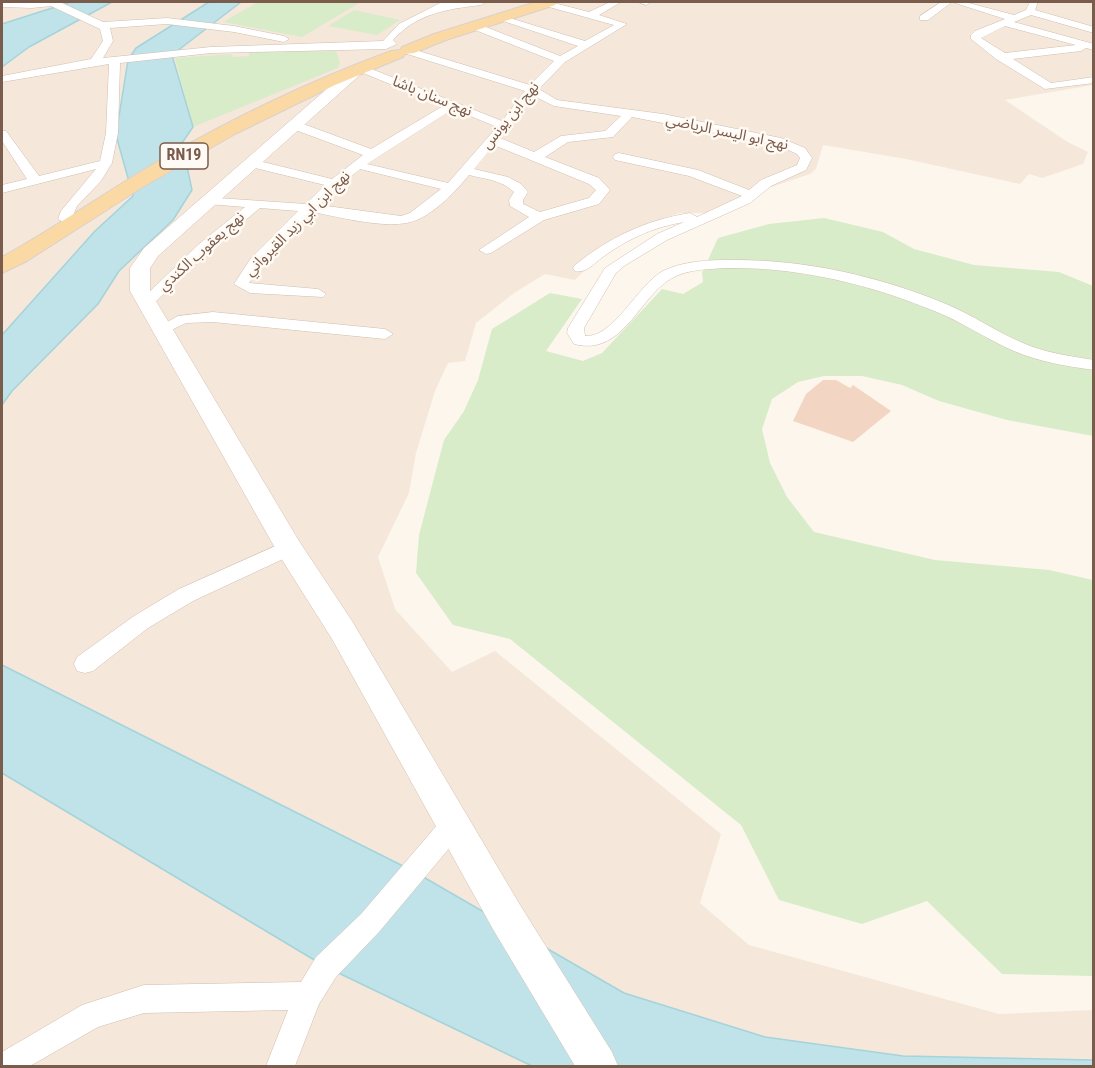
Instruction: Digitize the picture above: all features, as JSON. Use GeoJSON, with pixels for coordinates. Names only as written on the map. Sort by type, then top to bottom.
{"type":"FeatureCollection","features":[{"type":"Feature","properties":{"kind":"main road","name":"RN19"},"geometry":{"type":"LineString","coordinates":[[6,261],[78,213],[137,182],[293,108],[313,86],[394,48],[440,37],[548,2]]}},
{"type":"Feature","properties":{"kind":"main road","name":"RN19"},"geometry":{"type":"LineString","coordinates":[[313,86],[358,69],[394,48]]}},
{"type":"Feature","properties":{"kind":"street"},"geometry":{"type":"LineString","coordinates":[[2,4],[32,5],[55,2],[103,25],[175,21],[245,31],[313,46]]}},
{"type":"Feature","properties":{"kind":"street"},"geometry":{"type":"LineString","coordinates":[[394,48],[406,25],[448,2]]}},
{"type":"Feature","properties":{"kind":"street"},"geometry":{"type":"LineString","coordinates":[[439,7],[481,2]]}},
{"type":"Feature","properties":{"kind":"street"},"geometry":{"type":"LineString","coordinates":[[548,2],[590,15],[617,2]]}},
{"type":"Feature","properties":{"kind":"street"},"geometry":{"type":"LineString","coordinates":[[924,18],[947,2]]}},
{"type":"Feature","properties":{"kind":"street"},"geometry":{"type":"LineString","coordinates":[[956,2],[1014,18]]}},
{"type":"Feature","properties":{"kind":"street"},"geometry":{"type":"LineString","coordinates":[[972,6],[983,2]]}},
{"type":"Feature","properties":{"kind":"street"},"geometry":{"type":"LineString","coordinates":[[12,14],[32,5]]}},
{"type":"Feature","properties":{"kind":"street"},"geometry":{"type":"LineString","coordinates":[[1094,30],[1032,7],[975,37],[1000,57],[1049,87],[1094,80]]}},
{"type":"Feature","properties":{"kind":"street","name":"نهج ابن يونس"},"geometry":{"type":"LineString","coordinates":[[310,208],[389,220],[408,219],[425,209],[451,188],[493,140],[543,76],[561,60],[622,24],[590,15]]}},
{"type":"Feature","properties":{"kind":"street"},"geometry":{"type":"LineString","coordinates":[[499,18],[586,45]]}},
{"type":"Feature","properties":{"kind":"street"},"geometry":{"type":"LineString","coordinates":[[95,62],[108,41],[152,21]]}},
{"type":"Feature","properties":{"kind":"street"},"geometry":{"type":"LineString","coordinates":[[1002,22],[1094,47]]}},
{"type":"Feature","properties":{"kind":"street"},"geometry":{"type":"LineString","coordinates":[[103,25],[108,41]]}},
{"type":"Feature","properties":{"kind":"street"},"geometry":{"type":"LineString","coordinates":[[474,26],[561,60]]}},
{"type":"Feature","properties":{"kind":"street"},"geometry":{"type":"LineString","coordinates":[[2,79],[95,62],[245,47],[313,46]]}},
{"type":"Feature","properties":{"kind":"street","name":"نهج ابو اليسر الرياضي"},"geometry":{"type":"LineString","coordinates":[[313,46],[394,48],[534,90],[554,103],[630,113],[781,142],[801,151],[806,158],[802,167],[766,183],[745,200],[662,237],[619,262],[610,271],[576,328],[576,338],[586,343],[599,342],[606,338],[652,286],[676,270],[696,266],[757,264],[823,274],[909,297],[964,318],[1026,350],[1094,365]]}},
{"type":"Feature","properties":{"kind":"street"},"geometry":{"type":"LineString","coordinates":[[1000,57],[1094,47]]}},
{"type":"Feature","properties":{"kind":"street"},"geometry":{"type":"LineString","coordinates":[[78,213],[69,206],[93,184],[106,163],[121,60]]}},
{"type":"Feature","properties":{"kind":"street"},"geometry":{"type":"LineString","coordinates":[[358,69],[293,108],[250,163],[163,240],[138,268],[137,278],[140,291],[160,330],[289,548],[342,630],[507,918],[598,1066]]}},
{"type":"Feature","properties":{"kind":"street","name":"نهج سنان باشا"},"geometry":{"type":"LineString","coordinates":[[358,69],[504,126]]}},
{"type":"Feature","properties":{"kind":"street","name":"نهج ابن ابي زيد القيرواني"},"geometry":{"type":"LineString","coordinates":[[318,294],[244,288],[241,284],[256,261],[334,183],[372,154],[452,105]]}},
{"type":"Feature","properties":{"kind":"street"},"geometry":{"type":"LineString","coordinates":[[293,108],[372,154]]}},
{"type":"Feature","properties":{"kind":"street"},"geometry":{"type":"LineString","coordinates":[[537,156],[565,139],[609,134],[630,113]]}},
{"type":"Feature","properties":{"kind":"street"},"geometry":{"type":"LineString","coordinates":[[2,134],[34,179]]}},
{"type":"Feature","properties":{"kind":"street"},"geometry":{"type":"LineString","coordinates":[[486,250],[539,217],[594,201],[603,190],[594,182],[537,156],[493,140]]}},
{"type":"Feature","properties":{"kind":"street"},"geometry":{"type":"LineString","coordinates":[[618,157],[693,173],[751,195]]}},
{"type":"Feature","properties":{"kind":"street"},"geometry":{"type":"LineString","coordinates":[[2,189],[34,179],[106,163]]}},
{"type":"Feature","properties":{"kind":"street"},"geometry":{"type":"LineString","coordinates":[[250,163],[334,183]]}},
{"type":"Feature","properties":{"kind":"street"},"geometry":{"type":"LineString","coordinates":[[358,165],[451,188]]}},
{"type":"Feature","properties":{"kind":"street"},"geometry":{"type":"LineString","coordinates":[[465,171],[504,181],[516,187],[520,192],[516,200],[517,206],[539,217]]}},
{"type":"Feature","properties":{"kind":"street"},"geometry":{"type":"LineString","coordinates":[[208,200],[310,208]]}},
{"type":"Feature","properties":{"kind":"street","name":"نهج يعقوب الكندي"},"geometry":{"type":"LineString","coordinates":[[146,303],[204,247],[258,203]]}},
{"type":"Feature","properties":{"kind":"street"},"geometry":{"type":"LineString","coordinates":[[580,268],[601,251],[641,228],[671,219],[710,216]]}},
{"type":"Feature","properties":{"kind":"street"},"geometry":{"type":"LineString","coordinates":[[160,330],[183,320],[213,317],[385,334]]}},
{"type":"Feature","properties":{"kind":"street"},"geometry":{"type":"LineString","coordinates":[[85,664],[141,622],[186,595],[289,548]]}},
{"type":"Feature","properties":{"kind":"street"},"geometry":{"type":"LineString","coordinates":[[280,1066],[308,996],[326,967],[370,923],[453,825]]}},
{"type":"Feature","properties":{"kind":"street"},"geometry":{"type":"LineString","coordinates":[[7,1066],[23,1054],[92,1015],[144,999],[308,996]]}},
{"type":"Feature","properties":{"kind":"shaded area"},"geometry":{"type":"Polygon","coordinates":[[[2,2],[1093,2],[1093,85],[1005,100],[1066,141],[1088,152],[1083,164],[1042,178],[1029,174],[1020,184],[906,159],[823,145],[816,169],[810,174],[768,188],[727,213],[680,213],[664,218],[634,234],[591,264],[575,280],[545,274],[514,293],[476,323],[465,361],[448,363],[435,391],[416,453],[409,493],[378,557],[395,609],[452,672],[495,651],[721,834],[700,903],[749,945],[999,1014],[1093,1010],[1093,1066],[2,1066],[2,2]]]}},
{"type":"Feature","properties":{"kind":"green space"},"geometry":{"type":"Polygon","coordinates":[[[258,2],[361,2],[302,37],[223,22],[258,2]]]}},
{"type":"Feature","properties":{"kind":"green space"},"geometry":{"type":"Polygon","coordinates":[[[354,10],[400,20],[377,35],[328,26],[354,10]]]}},
{"type":"Feature","properties":{"kind":"green space"},"geometry":{"type":"Polygon","coordinates":[[[336,51],[340,62],[338,68],[193,127],[175,58],[232,54],[232,57],[249,56],[249,52],[336,51]]]}},
{"type":"Feature","properties":{"kind":"green space"},"geometry":{"type":"Polygon","coordinates":[[[824,218],[883,232],[914,249],[974,265],[1059,272],[1093,286],[1093,436],[1007,420],[939,401],[902,385],[862,376],[824,376],[798,382],[772,399],[762,429],[770,463],[787,497],[814,532],[935,560],[1049,570],[1093,580],[1093,976],[1002,974],[927,901],[862,924],[779,900],[741,825],[510,639],[453,625],[416,573],[419,535],[444,440],[464,411],[478,380],[492,329],[550,293],[582,299],[546,351],[583,361],[602,353],[662,289],[683,294],[703,282],[702,273],[718,238],[769,224],[824,218]]]}},
{"type":"Feature","properties":{"kind":"water"},"geometry":{"type":"Polygon","coordinates":[[[71,2],[112,2],[29,47],[2,67],[2,24],[71,2]]]}},
{"type":"Feature","properties":{"kind":"water"},"geometry":{"type":"Polygon","coordinates":[[[209,2],[241,2],[172,55],[193,127],[182,143],[192,190],[173,220],[119,271],[98,304],[12,391],[2,405],[2,335],[95,231],[133,196],[116,135],[128,60],[136,48],[209,2]]]}},
{"type":"Feature","properties":{"kind":"water"},"geometry":{"type":"Polygon","coordinates":[[[2,665],[413,871],[624,993],[765,1037],[903,1056],[1093,1060],[1093,1066],[532,1066],[326,967],[2,773],[2,665]]]}},
{"type":"Feature","properties":{"kind":"building"},"geometry":{"type":"Polygon","coordinates":[[[823,380],[836,380],[850,388],[853,385],[891,411],[853,442],[793,421],[806,394],[823,380]]]}}]}
